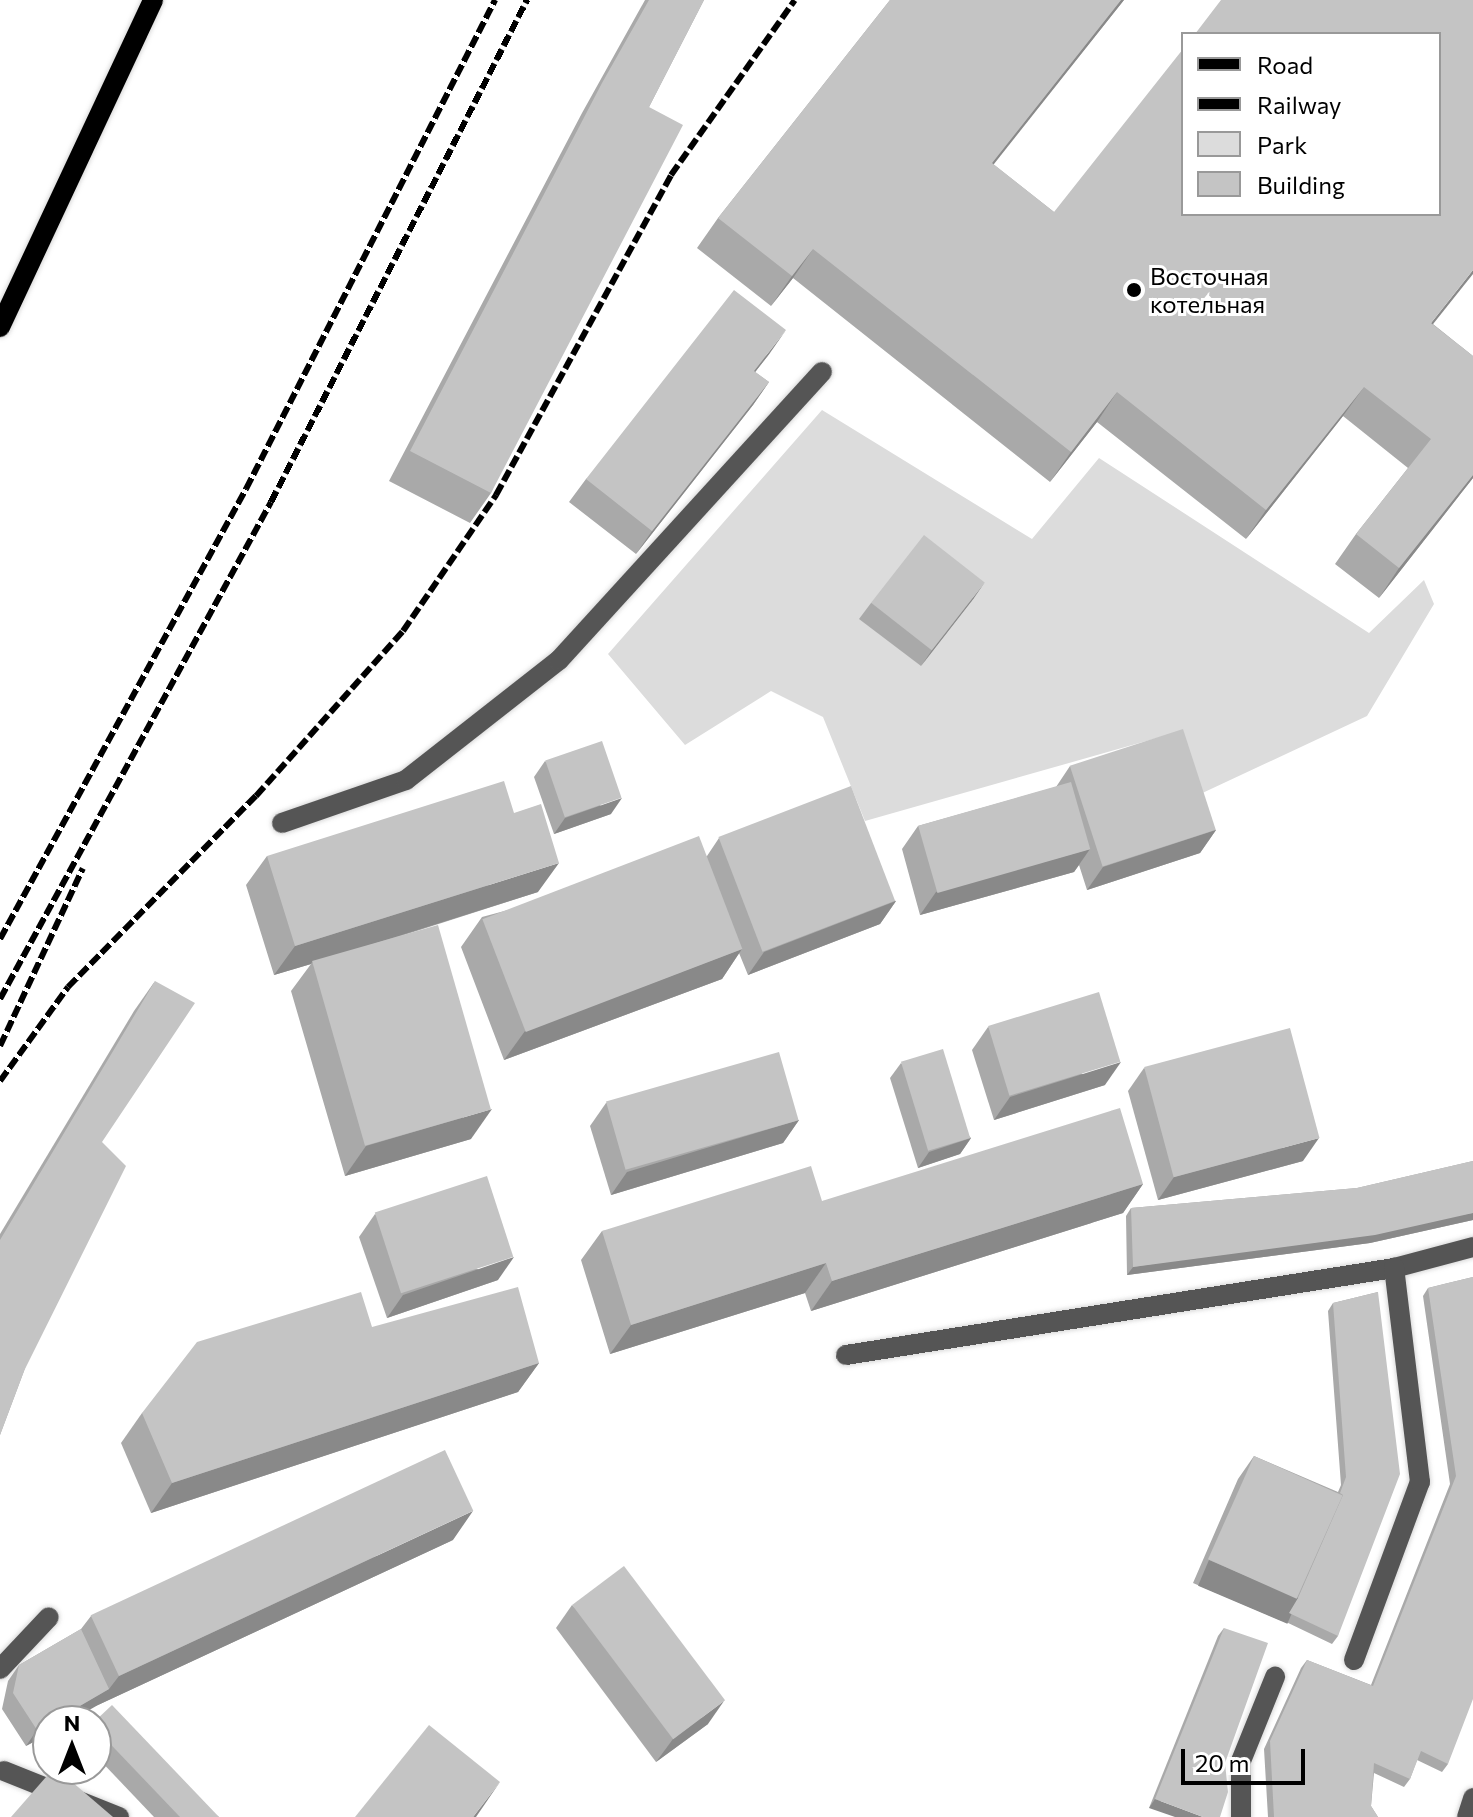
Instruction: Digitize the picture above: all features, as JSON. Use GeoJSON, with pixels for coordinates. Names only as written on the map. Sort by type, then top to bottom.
{"type":"FeatureCollection","features":[{"type":"Feature","properties":{"kind":"main road"},"geometry":{"type":"LineString","coordinates":[[0,327],[153,0]]}},
{"type":"Feature","properties":{"kind":"lane"},"geometry":{"type":"LineString","coordinates":[[282,823],[406,780],[559,660],[822,372]]}},
{"type":"Feature","properties":{"kind":"lane"},"geometry":{"type":"LineString","coordinates":[[846,1355],[1394,1268],[1473,1247]]}},
{"type":"Feature","properties":{"kind":"lane"},"geometry":{"type":"LineString","coordinates":[[1354,1660],[1420,1482],[1394,1268]]}},
{"type":"Feature","properties":{"kind":"lane"},"geometry":{"type":"LineString","coordinates":[[0,1669],[49,1617]]}},
{"type":"Feature","properties":{"kind":"lane"},"geometry":{"type":"LineString","coordinates":[[1241,1817],[1241,1761],[1275,1677]]}},
{"type":"Feature","properties":{"kind":"lane"},"geometry":{"type":"LineString","coordinates":[[1,1770],[119,1817]]}},
{"type":"Feature","properties":{"kind":"lane"},"geometry":{"type":"LineString","coordinates":[[1467,1817],[1473,1798]]}},
{"type":"Feature","properties":{"kind":"green space"},"geometry":{"type":"Polygon","coordinates":[[[822,410],[1032,539],[1099,458],[1369,633],[1424,580],[1434,604],[1367,716],[1196,796],[1171,734],[865,821],[823,717],[771,691],[685,745],[608,654],[822,410]]]}},
{"type":"Feature","properties":{"kind":"building"},"geometry":{"type":"Polygon","coordinates":[[[649,0],[704,0],[649,107],[683,125],[491,493],[410,451],[602,83],[649,0]]]}},
{"type":"Feature","properties":{"kind":"building","name":"Восточная котельная"},"geometry":{"type":"Polygon","coordinates":[[[890,0],[1121,0],[992,163],[1054,212],[1181,52],[1181,216],[1441,216],[1441,32],[1197,32],[1221,0],[1473,0],[1473,270],[1431,323],[1473,356],[1473,475],[1399,568],[1356,534],[1431,439],[1364,387],[1266,510],[1117,392],[1071,452],[813,249],[792,276],[718,218],[890,0]]]}},
{"type":"Feature","properties":{"kind":"building"},"geometry":{"type":"Polygon","coordinates":[[[734,290],[786,330],[754,371],[769,382],[652,531],[586,479],[734,290]]]}},
{"type":"Feature","properties":{"kind":"building"},"geometry":{"type":"Polygon","coordinates":[[[924,535],[985,582],[932,650],[871,603],[924,535]]]}},
{"type":"Feature","properties":{"kind":"building"},"geometry":{"type":"Polygon","coordinates":[[[1183,729],[1216,830],[1103,867],[1070,766],[1183,729]]]}},
{"type":"Feature","properties":{"kind":"building"},"geometry":{"type":"Polygon","coordinates":[[[602,741],[622,798],[565,817],[545,761],[602,741]]]}},
{"type":"Feature","properties":{"kind":"building"},"geometry":{"type":"Polygon","coordinates":[[[504,781],[514,813],[541,804],[559,863],[295,946],[267,856],[504,781]]]}},
{"type":"Feature","properties":{"kind":"building"},"geometry":{"type":"Polygon","coordinates":[[[1071,782],[1090,849],[937,893],[918,826],[1071,782]]]}},
{"type":"Feature","properties":{"kind":"building"},"geometry":{"type":"Polygon","coordinates":[[[851,786],[895,901],[763,952],[718,837],[851,786]]]}},
{"type":"Feature","properties":{"kind":"building"},"geometry":{"type":"Polygon","coordinates":[[[699,836],[742,949],[526,1032],[482,919],[699,836]]]}},
{"type":"Feature","properties":{"kind":"building"},"geometry":{"type":"Polygon","coordinates":[[[438,925],[491,1110],[365,1146],[312,961],[438,925]]]}},
{"type":"Feature","properties":{"kind":"building"},"geometry":{"type":"Polygon","coordinates":[[[155,981],[195,1003],[102,1142],[126,1166],[24,1371],[0,1435],[0,1240],[155,981]]]}},
{"type":"Feature","properties":{"kind":"building"},"geometry":{"type":"Polygon","coordinates":[[[1099,992],[1120,1062],[1009,1096],[988,1026],[1099,992]]]}},
{"type":"Feature","properties":{"kind":"building"},"geometry":{"type":"Polygon","coordinates":[[[1290,1028],[1320,1138],[1174,1177],[1144,1067],[1290,1028]]]}},
{"type":"Feature","properties":{"kind":"building"},"geometry":{"type":"Polygon","coordinates":[[[943,1049],[970,1138],[928,1151],[901,1062],[943,1049]]]}},
{"type":"Feature","properties":{"kind":"building"},"geometry":{"type":"Polygon","coordinates":[[[779,1052],[799,1120],[626,1170],[606,1102],[779,1052]]]}},
{"type":"Feature","properties":{"kind":"building"},"geometry":{"type":"Polygon","coordinates":[[[1120,1108],[1143,1184],[832,1281],[826,1263],[631,1325],[602,1231],[811,1166],[822,1201],[1120,1108]]]}},
{"type":"Feature","properties":{"kind":"building"},"geometry":{"type":"Polygon","coordinates":[[[1473,1161],[1473,1213],[1375,1235],[1133,1267],[1131,1208],[1357,1188],[1473,1161]]]}},
{"type":"Feature","properties":{"kind":"building"},"geometry":{"type":"Polygon","coordinates":[[[487,1176],[513,1257],[401,1293],[375,1212],[487,1176]]]}},
{"type":"Feature","properties":{"kind":"building"},"geometry":{"type":"Polygon","coordinates":[[[1473,1277],[1473,1699],[1448,1764],[1421,1751],[1410,1779],[1374,1763],[1371,1806],[1378,1817],[1274,1817],[1270,1741],[1307,1660],[1373,1686],[1456,1476],[1428,1288],[1473,1277]]]}},
{"type":"Feature","properties":{"kind":"building"},"geometry":{"type":"Polygon","coordinates":[[[518,1287],[539,1363],[172,1483],[142,1413],[197,1342],[361,1292],[372,1327],[518,1287]]]}},
{"type":"Feature","properties":{"kind":"building"},"geometry":{"type":"Polygon","coordinates":[[[1378,1292],[1400,1474],[1338,1636],[1289,1613],[1343,1495],[1340,1493],[1346,1477],[1333,1303],[1378,1292]]]}},
{"type":"Feature","properties":{"kind":"building"},"geometry":{"type":"Polygon","coordinates":[[[445,1450],[473,1511],[119,1676],[91,1615],[445,1450]]]}},
{"type":"Feature","properties":{"kind":"building"},"geometry":{"type":"Polygon","coordinates":[[[1254,1456],[1343,1495],[1297,1599],[1208,1559],[1254,1456]]]}},
{"type":"Feature","properties":{"kind":"building"},"geometry":{"type":"Polygon","coordinates":[[[624,1566],[725,1700],[673,1739],[572,1605],[624,1566]]]}},
{"type":"Feature","properties":{"kind":"building"},"geometry":{"type":"Polygon","coordinates":[[[1224,1628],[1268,1643],[1225,1763],[1228,1792],[1220,1817],[1203,1817],[1155,1799],[1224,1628]]]}},
{"type":"Feature","properties":{"kind":"building"},"geometry":{"type":"Polygon","coordinates":[[[81,1629],[109,1689],[82,1705],[32,1705],[32,1722],[13,1693],[19,1665],[81,1629]]]}},
{"type":"Feature","properties":{"kind":"building"},"geometry":{"type":"Polygon","coordinates":[[[112,1705],[219,1817],[180,1817],[112,1746],[112,1705]]]}},
{"type":"Feature","properties":{"kind":"building"},"geometry":{"type":"Polygon","coordinates":[[[429,1725],[500,1782],[473,1817],[355,1817],[429,1725]]]}},
{"type":"Feature","properties":{"kind":"building"},"geometry":{"type":"Polygon","coordinates":[[[39,1785],[76,1785],[113,1817],[11,1817],[39,1785]]]}},
{"type":"Feature","properties":{"kind":"railway"},"geometry":{"type":"LineString","coordinates":[[0,939],[246,489],[495,0]]}},
{"type":"Feature","properties":{"kind":"railway"},"geometry":{"type":"LineString","coordinates":[[0,999],[271,502],[527,0]]}},
{"type":"Feature","properties":{"kind":"railway"},"geometry":{"type":"LineString","coordinates":[[0,1081],[68,987],[256,796],[403,631],[496,495],[671,175],[795,0]]}},
{"type":"Feature","properties":{"kind":"railway"},"geometry":{"type":"LineString","coordinates":[[0,1046],[83,868]]}},
{"type":"Feature","properties":{"kind":"place","name":"Восточная котельная"},"geometry":{"type":"Point","coordinates":[1134,290]}}]}
